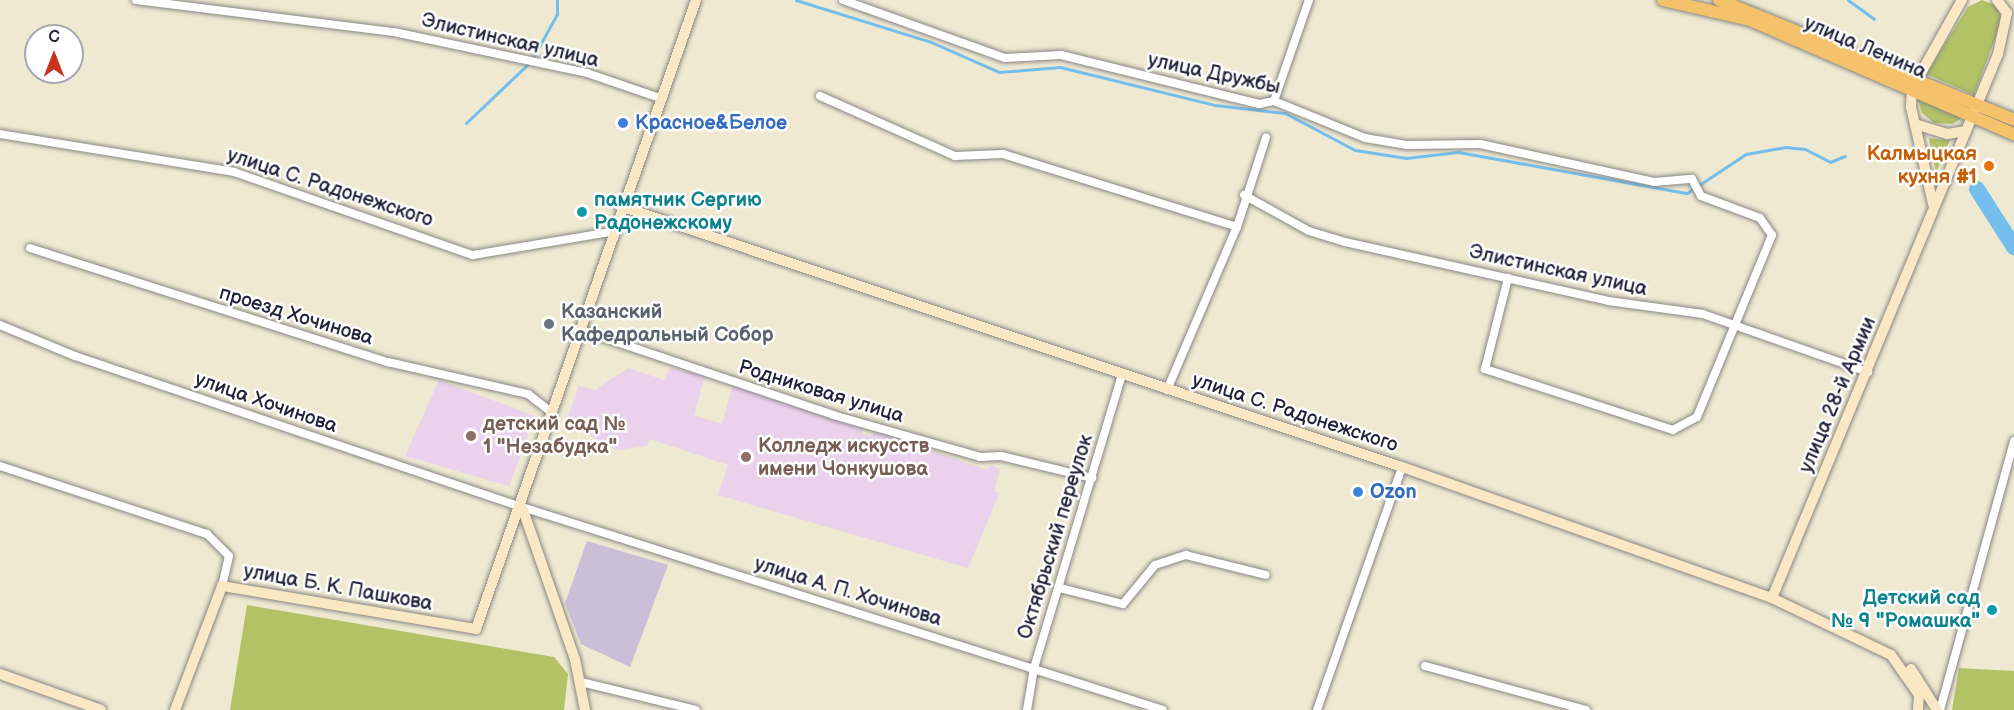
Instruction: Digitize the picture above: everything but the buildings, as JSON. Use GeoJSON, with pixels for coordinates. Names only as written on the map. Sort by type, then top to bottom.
{"type":"FeatureCollection","features":[{"type":"Feature","properties":{"kind":"main road","name":"улица Ленина"},"geometry":{"type":"LineString","coordinates":[[1663,0],[1750,20],[1915,83],[1978,104],[2014,120]]}},
{"type":"Feature","properties":{"kind":"main road","name":"улица Ленина"},"geometry":{"type":"LineString","coordinates":[[1719,0],[1915,83],[1972,116],[2014,134]]}},
{"type":"Feature","properties":{"kind":"street","name":"Элистинская улица"},"geometry":{"type":"LineString","coordinates":[[136,0],[394,32],[587,73],[660,98]]}},
{"type":"Feature","properties":{"kind":"street"},"geometry":{"type":"LineString","coordinates":[[585,710],[581,682],[522,507],[610,232],[696,0]]}},
{"type":"Feature","properties":{"kind":"street","name":"улица Дружбы"},"geometry":{"type":"LineString","coordinates":[[843,0],[1005,58],[1061,55],[1259,104],[1274,101],[1365,138],[1407,145],[1480,144],[1654,182],[1693,182],[1699,192],[1760,218],[1772,234],[1733,329]]}},
{"type":"Feature","properties":{"kind":"street"},"geometry":{"type":"LineString","coordinates":[[1274,101],[1309,0]]}},
{"type":"Feature","properties":{"kind":"street"},"geometry":{"type":"LineString","coordinates":[[1997,0],[2007,13]]}},
{"type":"Feature","properties":{"kind":"street","name":"улица 28-й Армии"},"geometry":{"type":"LineString","coordinates":[[1772,598],[1868,372],[1933,205],[1978,104],[2007,13],[2005,0]]}},
{"type":"Feature","properties":{"kind":"street"},"geometry":{"type":"LineString","coordinates":[[1933,205],[1918,125],[1915,83],[1962,1]]}},
{"type":"Feature","properties":{"kind":"street"},"geometry":{"type":"LineString","coordinates":[[820,96],[955,156],[1003,154],[1237,227]]}},
{"type":"Feature","properties":{"kind":"street"},"geometry":{"type":"LineString","coordinates":[[1918,125],[1947,134],[1965,131]]}},
{"type":"Feature","properties":{"kind":"street","name":"улица С. Радонежского"},"geometry":{"type":"LineString","coordinates":[[0,134],[234,172],[473,255],[610,232]]}},
{"type":"Feature","properties":{"kind":"street"},"geometry":{"type":"LineString","coordinates":[[1167,390],[1237,227],[1244,195],[1266,138]]}},
{"type":"Feature","properties":{"kind":"street","name":"Элистинская улица"},"geometry":{"type":"LineString","coordinates":[[1244,195],[1309,231],[1345,242],[1608,302],[1703,314],[1733,329],[1868,372]]}},
{"type":"Feature","properties":{"kind":"street","name":"улица С. Радонежского"},"geometry":{"type":"LineString","coordinates":[[620,207],[1402,467],[1772,598],[1891,655],[1919,695],[1918,710]]}},
{"type":"Feature","properties":{"kind":"street","name":"проезд Хочинова"},"geometry":{"type":"LineString","coordinates":[[30,248],[388,362],[528,394],[551,412]]}},
{"type":"Feature","properties":{"kind":"street"},"geometry":{"type":"LineString","coordinates":[[1508,278],[1485,369],[1673,430],[1697,417],[1733,329]]}},
{"type":"Feature","properties":{"kind":"street","name":"улица Хочинова"},"geometry":{"type":"LineString","coordinates":[[0,325],[75,356],[522,507]]}},
{"type":"Feature","properties":{"kind":"street","name":"Родниковая улица"},"geometry":{"type":"LineString","coordinates":[[578,329],[833,415],[980,457],[1001,456],[1092,478]]}},
{"type":"Feature","properties":{"kind":"street","name":"Октябрьский переулок"},"geometry":{"type":"LineString","coordinates":[[1026,710],[1034,668],[1060,588],[1122,375]]}},
{"type":"Feature","properties":{"kind":"street"},"geometry":{"type":"LineString","coordinates":[[1939,710],[2014,441]]}},
{"type":"Feature","properties":{"kind":"street","name":"улица Б. К. Пашкова"},"geometry":{"type":"LineString","coordinates":[[0,466],[207,534],[229,556],[222,586],[476,629],[522,507]]}},
{"type":"Feature","properties":{"kind":"street"},"geometry":{"type":"LineString","coordinates":[[1317,710],[1402,467]]}},
{"type":"Feature","properties":{"kind":"street","name":"улица А. П. Хочинова"},"geometry":{"type":"LineString","coordinates":[[522,507],[1162,710]]}},
{"type":"Feature","properties":{"kind":"street"},"geometry":{"type":"LineString","coordinates":[[1060,588],[1123,604],[1155,565],[1186,555],[1266,575]]}},
{"type":"Feature","properties":{"kind":"street"},"geometry":{"type":"LineString","coordinates":[[175,710],[222,586]]}},
{"type":"Feature","properties":{"kind":"street"},"geometry":{"type":"LineString","coordinates":[[1891,655],[1913,671],[1939,710]]}},
{"type":"Feature","properties":{"kind":"street"},"geometry":{"type":"LineString","coordinates":[[1425,666],[1586,710]]}},
{"type":"Feature","properties":{"kind":"street"},"geometry":{"type":"LineString","coordinates":[[0,674],[101,710]]}},
{"type":"Feature","properties":{"kind":"street"},"geometry":{"type":"LineString","coordinates":[[581,682],[696,710]]}},
{"type":"Feature","properties":{"kind":"shaded area"},"geometry":{"type":"Polygon","coordinates":[[[628,368],[664,380],[670,368],[705,376],[694,415],[722,424],[733,385],[864,427],[862,434],[871,437],[875,431],[987,470],[990,465],[1000,469],[994,491],[999,494],[968,568],[718,495],[728,465],[650,439],[647,446],[616,450],[566,422],[579,386],[595,390],[628,368]]]}},
{"type":"Feature","properties":{"kind":"shaded area","name":"детский сад № 1 \"Незабудка\""},"geometry":{"type":"Polygon","coordinates":[[[439,380],[535,416],[509,486],[405,456],[439,380]]]}},
{"type":"Feature","properties":{"kind":"shaded area"},"geometry":{"type":"Polygon","coordinates":[[[587,541],[668,565],[630,667],[581,644],[565,603],[587,541]]]}},
{"type":"Feature","properties":{"kind":"green space"},"geometry":{"type":"Polygon","coordinates":[[[1982,0],[1997,6],[2002,20],[1974,95],[1926,74],[1968,7],[1982,0]]]}},
{"type":"Feature","properties":{"kind":"green space"},"geometry":{"type":"Polygon","coordinates":[[[1917,95],[1963,117],[1953,124],[1934,123],[1922,113],[1917,95]]]}},
{"type":"Feature","properties":{"kind":"green space"},"geometry":{"type":"Polygon","coordinates":[[[1929,138],[1950,140],[1936,173],[1929,138]]]}},
{"type":"Feature","properties":{"kind":"green space"},"geometry":{"type":"Polygon","coordinates":[[[247,605],[554,657],[568,674],[564,710],[230,710],[247,605]]]}},
{"type":"Feature","properties":{"kind":"green space"},"geometry":{"type":"Polygon","coordinates":[[[1959,668],[2014,671],[2014,710],[1952,710],[1959,668]]]}},
{"type":"Feature","properties":{"kind":"waterway"},"geometry":{"type":"LineString","coordinates":[[466,123],[531,61],[557,14],[557,0]]}},
{"type":"Feature","properties":{"kind":"waterway"},"geometry":{"type":"LineString","coordinates":[[796,0],[931,42],[999,72],[1060,67],[1215,105],[1285,113],[1355,150],[1406,158],[1458,152],[1687,193],[1746,154],[1785,147],[1805,149],[1830,162],[1845,156]]}},
{"type":"Feature","properties":{"kind":"waterway"},"geometry":{"type":"LineString","coordinates":[[1848,0],[1874,19]]}},
{"type":"Feature","properties":{"kind":"waterway"},"geometry":{"type":"LineString","coordinates":[[1977,189],[2014,247]]}},
{"type":"Feature","properties":{"kind":"place","name":"Красное&Белое"},"geometry":{"type":"Point","coordinates":[623,123]}},
{"type":"Feature","properties":{"kind":"place","name":"Калмыцкая кухня #1"},"geometry":{"type":"Point","coordinates":[1989,166]}},
{"type":"Feature","properties":{"kind":"place","name":"памятник Сергию Радонежскому"},"geometry":{"type":"Point","coordinates":[582,212]}},
{"type":"Feature","properties":{"kind":"place","name":"Казанский Кафедральный Собор"},"geometry":{"type":"Point","coordinates":[549,324]}},
{"type":"Feature","properties":{"kind":"place","name":"детский сад № 1 \"Незабудка\""},"geometry":{"type":"Point","coordinates":[471,436]}},
{"type":"Feature","properties":{"kind":"place","name":"Колледж искусств имени Чонкушова"},"geometry":{"type":"Point","coordinates":[746,457]}},
{"type":"Feature","properties":{"kind":"place","name":"Ozon"},"geometry":{"type":"Point","coordinates":[1358,492]}},
{"type":"Feature","properties":{"kind":"place","name":"Детский сад № 9 \"Ромашка\""},"geometry":{"type":"Point","coordinates":[1992,610]}}]}
